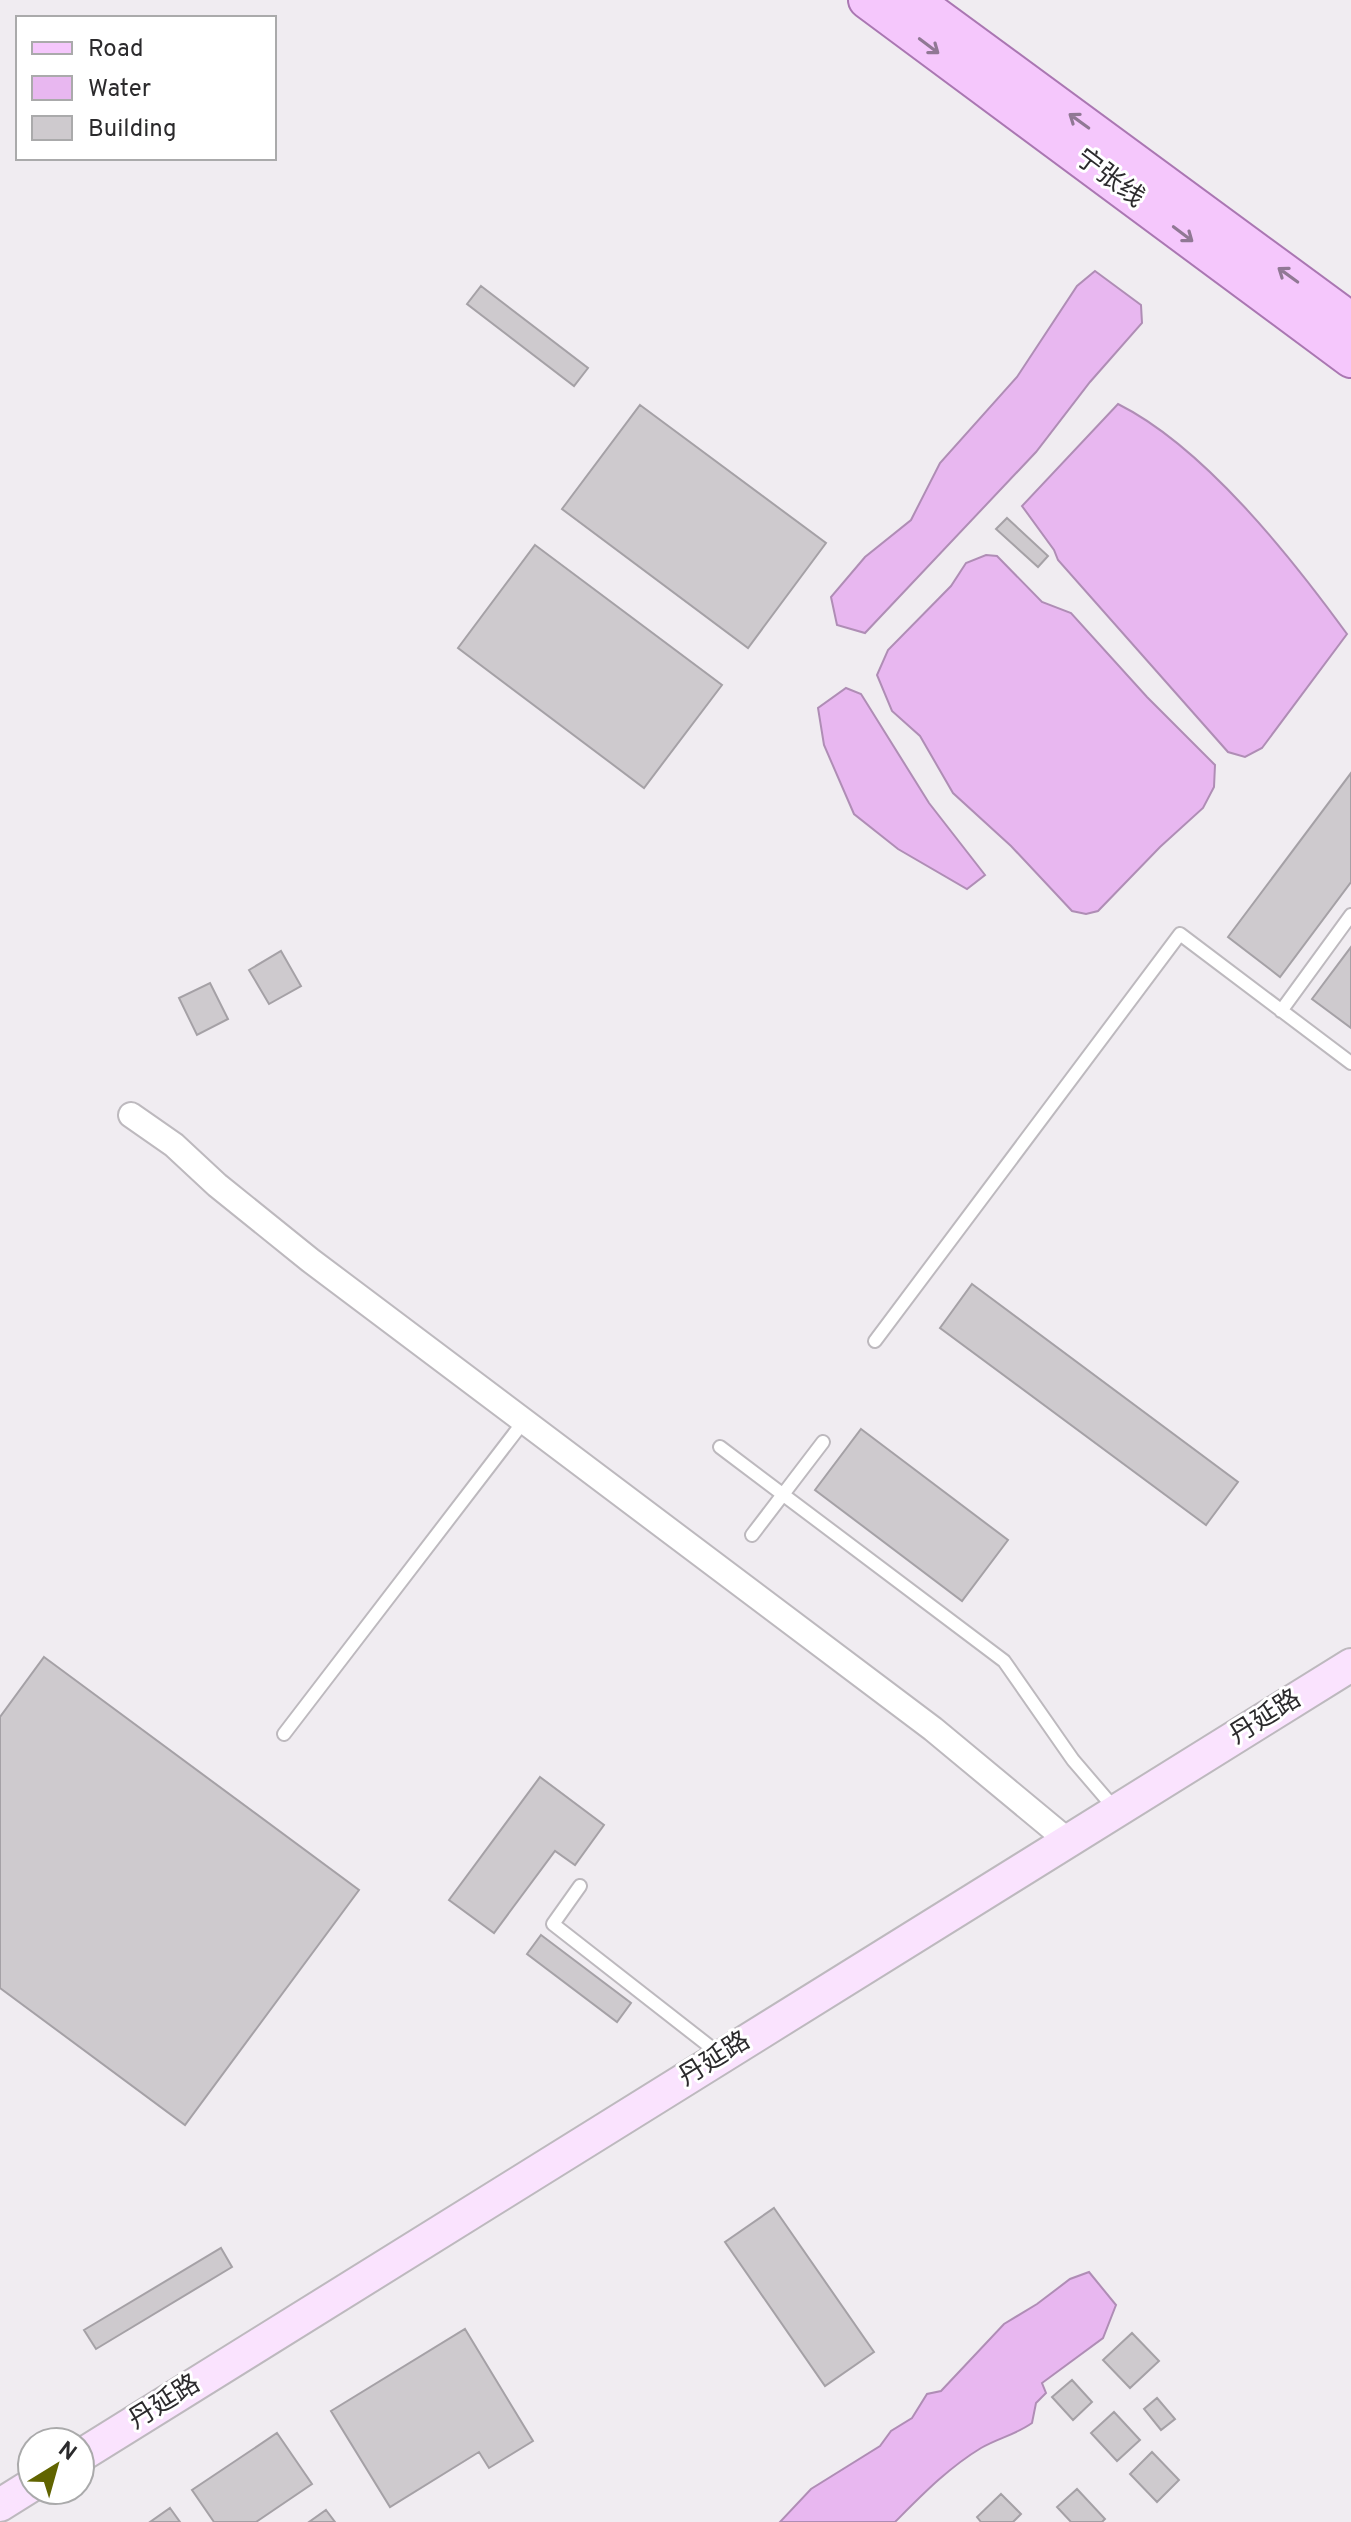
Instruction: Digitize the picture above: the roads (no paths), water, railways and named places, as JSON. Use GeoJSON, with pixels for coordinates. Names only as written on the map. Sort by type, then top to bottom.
{"type":"FeatureCollection","features":[{"type":"Feature","properties":{"kind":"main road","name":"宁张线"},"geometry":{"type":"LineString","coordinates":[[867,0],[1351,359]]}},
{"type":"Feature","properties":{"kind":"main road","name":"宁张线"},"geometry":{"type":"LineString","coordinates":[[914,0],[1351,321]]}},
{"type":"Feature","properties":{"kind":"main road","name":"丹延路"},"geometry":{"type":"LineString","coordinates":[[96,2446],[1351,1665]]}},
{"type":"Feature","properties":{"kind":"street"},"geometry":{"type":"LineString","coordinates":[[131,1115],[174,1145],[217,1185],[310,1260],[933,1729],[1068,1841]]}},
{"type":"Feature","properties":{"kind":"lane"},"geometry":{"type":"LineString","coordinates":[[1281,1011],[1351,915]]}},
{"type":"Feature","properties":{"kind":"lane"},"geometry":{"type":"LineString","coordinates":[[875,1341],[1180,934],[1351,1063]]}},
{"type":"Feature","properties":{"kind":"lane"},"geometry":{"type":"LineString","coordinates":[[284,1734],[524,1421]]}},
{"type":"Feature","properties":{"kind":"lane"},"geometry":{"type":"LineString","coordinates":[[752,1535],[823,1442]]}},
{"type":"Feature","properties":{"kind":"lane"},"geometry":{"type":"LineString","coordinates":[[720,1447],[1004,1661],[1073,1760],[1117,1811]]}},
{"type":"Feature","properties":{"kind":"lane"},"geometry":{"type":"LineString","coordinates":[[580,1886],[553,1924],[722,2056]]}},
{"type":"Feature","properties":{"kind":"water"},"geometry":{"type":"Polygon","coordinates":[[[1095,271],[1141,305],[1142,323],[1090,382],[1036,452],[865,633],[837,625],[831,597],[865,557],[911,520],[940,463],[1017,377],[1077,286],[1095,271]]]}},
{"type":"Feature","properties":{"kind":"water"},"geometry":{"type":"Polygon","coordinates":[[[1118,404],[1182,447],[1244,506],[1347,634],[1262,748],[1245,757],[1228,752],[1058,560],[1022,506],[1118,404]]]}},
{"type":"Feature","properties":{"kind":"water"},"geometry":{"type":"Polygon","coordinates":[[[986,555],[997,556],[1042,602],[1071,613],[1147,697],[1215,765],[1214,787],[1203,808],[1098,911],[1086,914],[1072,911],[1011,846],[953,793],[920,736],[892,711],[877,675],[888,650],[951,586],[966,563],[986,555]]]}},
{"type":"Feature","properties":{"kind":"water"},"geometry":{"type":"Polygon","coordinates":[[[846,688],[861,694],[929,803],[985,875],[967,889],[898,849],[854,814],[824,745],[818,708],[846,688]]]}},
{"type":"Feature","properties":{"kind":"water"},"geometry":{"type":"Polygon","coordinates":[[[1089,2272],[1116,2305],[1103,2338],[1042,2383],[1046,2393],[1036,2403],[1032,2423],[957,2464],[895,2522],[780,2522],[811,2489],[880,2446],[891,2431],[912,2418],[927,2394],[941,2391],[1004,2324],[1070,2279],[1089,2272]]]}}]}
